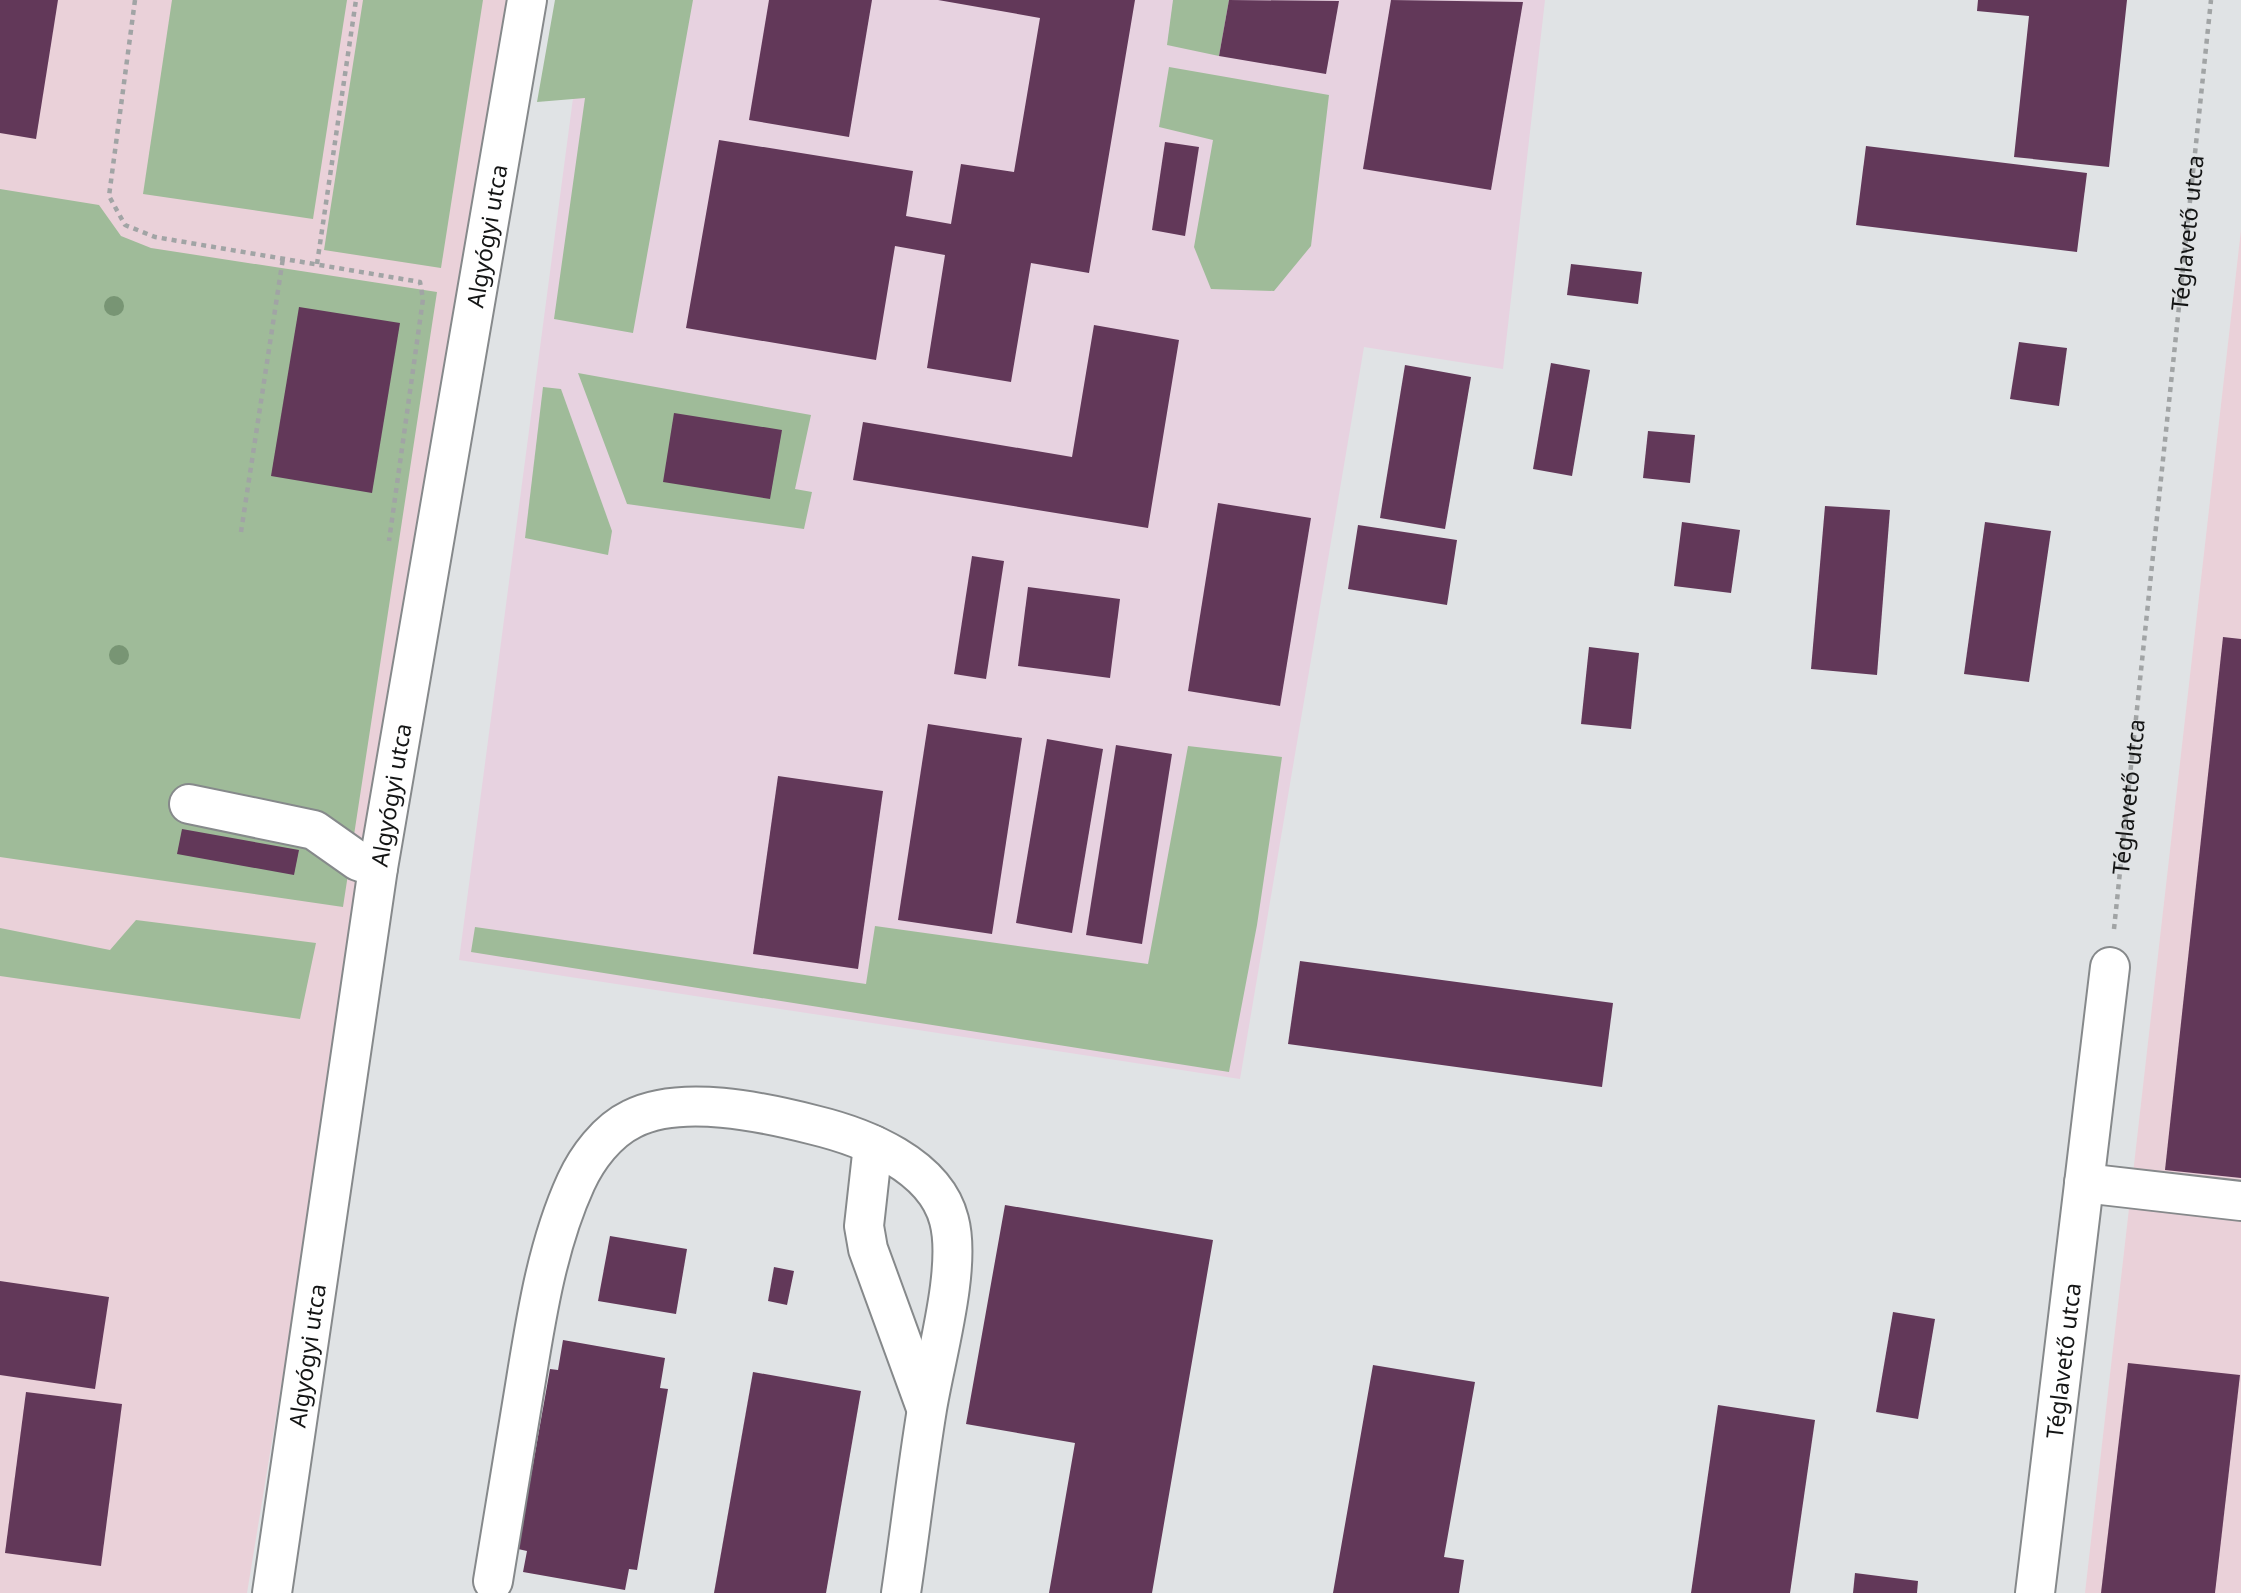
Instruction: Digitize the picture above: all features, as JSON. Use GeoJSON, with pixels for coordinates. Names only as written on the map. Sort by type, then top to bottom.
{"type":"FeatureCollection","features":[{"type":"Feature","properties":{"kind":"street","name":"Algyógyi utca"},"geometry":{"type":"LineString","coordinates":[[272,1593],[378,869],[527,0]]}},
{"type":"Feature","properties":{"kind":"street"},"geometry":{"type":"LineString","coordinates":[[189,804],[314,830],[358,861],[378,869]]}},
{"type":"Feature","properties":{"kind":"street","name":"Téglavető utca"},"geometry":{"type":"LineString","coordinates":[[2035,1593],[2110,967]]}},
{"type":"Feature","properties":{"kind":"street"},"geometry":{"type":"LineString","coordinates":[[493,1581],[537,1314],[564,1215],[577,1181],[601,1144],[632,1119],[686,1105],[779,1116],[873,1145],[912,1168],[943,1201],[950,1223],[952,1262],[901,1593]]}},
{"type":"Feature","properties":{"kind":"street"},"geometry":{"type":"LineString","coordinates":[[873,1145],[864,1226],[868,1249],[927,1412]]}},
{"type":"Feature","properties":{"kind":"street"},"geometry":{"type":"LineString","coordinates":[[2084,1183],[2241,1200]]}},
{"type":"Feature","properties":{"kind":"path"},"geometry":{"type":"LineString","coordinates":[[135,0],[109,196],[125,225],[155,237],[420,282],[424,299],[387,551]]}},
{"type":"Feature","properties":{"kind":"path"},"geometry":{"type":"LineString","coordinates":[[317,264],[356,0]]}},
{"type":"Feature","properties":{"kind":"path","name":"Téglavető utca"},"geometry":{"type":"LineString","coordinates":[[2110,967],[2211,0]]}},
{"type":"Feature","properties":{"kind":"path"},"geometry":{"type":"LineString","coordinates":[[241,532],[283,258]]}},
{"type":"Feature","properties":{"kind":"shaded area"},"geometry":{"type":"Polygon","coordinates":[[[0,0],[509,0],[247,1593],[0,1593],[0,0]]]}},
{"type":"Feature","properties":{"kind":"shaded area"},"geometry":{"type":"Polygon","coordinates":[[[586,0],[1545,0],[1503,369],[1364,347],[1240,1079],[459,960],[586,0]]]}},
{"type":"Feature","properties":{"kind":"shaded area"},"geometry":{"type":"Polygon","coordinates":[[[2241,230],[2241,1593],[2085,1593],[2241,230]]]}},
{"type":"Feature","properties":{"kind":"green space"},"geometry":{"type":"Polygon","coordinates":[[[172,0],[347,0],[313,219],[143,194],[172,0]]]}},
{"type":"Feature","properties":{"kind":"green space"},"geometry":{"type":"Polygon","coordinates":[[[363,0],[483,0],[441,268],[324,250],[363,0]]]}},
{"type":"Feature","properties":{"kind":"green space"},"geometry":{"type":"Polygon","coordinates":[[[555,0],[693,0],[633,333],[554,319],[585,98],[537,102],[555,0]]]}},
{"type":"Feature","properties":{"kind":"green space"},"geometry":{"type":"Polygon","coordinates":[[[1173,0],[1229,0],[1219,56],[1167,45],[1173,0]]]}},
{"type":"Feature","properties":{"kind":"green space"},"geometry":{"type":"Polygon","coordinates":[[[1169,67],[1329,95],[1311,246],[1274,291],[1211,289],[1194,247],[1213,140],[1159,127],[1169,67]]]}},
{"type":"Feature","properties":{"kind":"green space"},"geometry":{"type":"Polygon","coordinates":[[[0,189],[99,205],[121,236],[151,248],[437,292],[343,907],[0,857],[0,189]]]}},
{"type":"Feature","properties":{"kind":"green space"},"geometry":{"type":"Polygon","coordinates":[[[578,373],[811,415],[795,489],[812,492],[804,529],[627,504],[578,373]]]}},
{"type":"Feature","properties":{"kind":"green space"},"geometry":{"type":"Polygon","coordinates":[[[543,387],[561,389],[612,531],[608,555],[525,538],[543,387]]]}},
{"type":"Feature","properties":{"kind":"green space"},"geometry":{"type":"Polygon","coordinates":[[[1188,746],[1282,757],[1257,925],[1229,1072],[471,952],[475,927],[866,984],[875,926],[1148,964],[1188,746]]]}},
{"type":"Feature","properties":{"kind":"green space"},"geometry":{"type":"Polygon","coordinates":[[[136,920],[316,943],[300,1019],[0,976],[0,928],[110,950],[136,920]]]}},
{"type":"Feature","properties":{"kind":"building"},"geometry":{"type":"Polygon","coordinates":[[[0,0],[58,0],[36,139],[0,133],[0,0]]]}},
{"type":"Feature","properties":{"kind":"building"},"geometry":{"type":"Polygon","coordinates":[[[769,0],[872,0],[849,137],[749,120],[769,0]]]}},
{"type":"Feature","properties":{"kind":"building"},"geometry":{"type":"Polygon","coordinates":[[[938,0],[1135,0],[1089,273],[1031,263],[1011,382],[927,368],[945,255],[895,246],[876,360],[686,328],[719,140],[913,171],[906,216],[951,224],[961,164],[1014,172],[1040,18],[938,0]]]}},
{"type":"Feature","properties":{"kind":"building"},"geometry":{"type":"Polygon","coordinates":[[[1229,0],[1339,1],[1326,74],[1219,56],[1229,0]]]}},
{"type":"Feature","properties":{"kind":"building"},"geometry":{"type":"Polygon","coordinates":[[[1391,0],[1523,2],[1491,190],[1363,169],[1391,0]]]}},
{"type":"Feature","properties":{"kind":"building"},"geometry":{"type":"Polygon","coordinates":[[[1978,0],[2127,0],[2109,167],[2014,157],[2029,16],[1977,11],[1978,0]]]}},
{"type":"Feature","properties":{"kind":"building"},"geometry":{"type":"Polygon","coordinates":[[[1165,142],[1199,147],[1185,236],[1152,230],[1165,142]]]}},
{"type":"Feature","properties":{"kind":"building"},"geometry":{"type":"Polygon","coordinates":[[[1866,146],[2087,173],[2077,252],[1856,225],[1866,146]]]}},
{"type":"Feature","properties":{"kind":"building"},"geometry":{"type":"Polygon","coordinates":[[[1571,264],[1642,272],[1638,304],[1567,295],[1571,264]]]}},
{"type":"Feature","properties":{"kind":"building"},"geometry":{"type":"Polygon","coordinates":[[[299,307],[400,323],[372,493],[271,476],[299,307]]]}},
{"type":"Feature","properties":{"kind":"building"},"geometry":{"type":"Polygon","coordinates":[[[1094,325],[1179,340],[1148,528],[853,480],[863,422],[1072,457],[1094,325]]]}},
{"type":"Feature","properties":{"kind":"building"},"geometry":{"type":"Polygon","coordinates":[[[2019,342],[2067,348],[2059,406],[2010,399],[2019,342]]]}},
{"type":"Feature","properties":{"kind":"building"},"geometry":{"type":"Polygon","coordinates":[[[1551,363],[1590,370],[1572,476],[1533,469],[1551,363]]]}},
{"type":"Feature","properties":{"kind":"building"},"geometry":{"type":"Polygon","coordinates":[[[1405,365],[1471,377],[1445,529],[1380,518],[1405,365]]]}},
{"type":"Feature","properties":{"kind":"building"},"geometry":{"type":"Polygon","coordinates":[[[674,413],[782,430],[770,499],[663,482],[674,413]]]}},
{"type":"Feature","properties":{"kind":"building"},"geometry":{"type":"Polygon","coordinates":[[[1648,431],[1695,435],[1690,483],[1643,478],[1648,431]]]}},
{"type":"Feature","properties":{"kind":"building"},"geometry":{"type":"Polygon","coordinates":[[[1218,503],[1311,518],[1280,706],[1188,691],[1218,503]]]}},
{"type":"Feature","properties":{"kind":"building"},"geometry":{"type":"Polygon","coordinates":[[[1825,506],[1890,510],[1877,675],[1811,669],[1825,506]]]}},
{"type":"Feature","properties":{"kind":"building"},"geometry":{"type":"Polygon","coordinates":[[[1682,522],[1740,530],[1731,593],[1674,586],[1682,522]]]}},
{"type":"Feature","properties":{"kind":"building"},"geometry":{"type":"Polygon","coordinates":[[[1985,522],[2051,531],[2029,682],[1964,674],[1985,522]]]}},
{"type":"Feature","properties":{"kind":"building"},"geometry":{"type":"Polygon","coordinates":[[[1358,525],[1457,540],[1447,605],[1348,589],[1358,525]]]}},
{"type":"Feature","properties":{"kind":"building"},"geometry":{"type":"Polygon","coordinates":[[[972,556],[1004,561],[986,679],[954,674],[972,556]]]}},
{"type":"Feature","properties":{"kind":"building"},"geometry":{"type":"Polygon","coordinates":[[[1028,587],[1120,599],[1110,678],[1018,666],[1028,587]]]}},
{"type":"Feature","properties":{"kind":"building"},"geometry":{"type":"Polygon","coordinates":[[[2223,637],[2241,639],[2241,1178],[2165,1170],[2223,637]]]}},
{"type":"Feature","properties":{"kind":"building"},"geometry":{"type":"Polygon","coordinates":[[[1589,647],[1639,653],[1631,729],[1581,724],[1589,647]]]}},
{"type":"Feature","properties":{"kind":"building"},"geometry":{"type":"Polygon","coordinates":[[[928,724],[1022,738],[992,934],[898,920],[928,724]]]}},
{"type":"Feature","properties":{"kind":"building"},"geometry":{"type":"Polygon","coordinates":[[[1047,739],[1103,749],[1072,933],[1016,923],[1047,739]]]}},
{"type":"Feature","properties":{"kind":"building"},"geometry":{"type":"Polygon","coordinates":[[[1116,745],[1172,754],[1142,944],[1086,935],[1116,745]]]}},
{"type":"Feature","properties":{"kind":"building"},"geometry":{"type":"Polygon","coordinates":[[[778,776],[883,791],[858,969],[753,954],[778,776]]]}},
{"type":"Feature","properties":{"kind":"building"},"geometry":{"type":"Polygon","coordinates":[[[182,829],[299,850],[294,875],[177,854],[182,829]]]}},
{"type":"Feature","properties":{"kind":"building"},"geometry":{"type":"Polygon","coordinates":[[[1300,961],[1613,1003],[1602,1087],[1288,1044],[1300,961]]]}},
{"type":"Feature","properties":{"kind":"building"},"geometry":{"type":"Polygon","coordinates":[[[1005,1205],[1213,1240],[1152,1593],[1049,1593],[1075,1443],[966,1424],[1005,1205]]]}},
{"type":"Feature","properties":{"kind":"building"},"geometry":{"type":"Polygon","coordinates":[[[610,1236],[687,1249],[676,1314],[598,1301],[610,1236]]]}},
{"type":"Feature","properties":{"kind":"building"},"geometry":{"type":"Polygon","coordinates":[[[774,1267],[794,1271],[787,1305],[768,1301],[774,1267]]]}},
{"type":"Feature","properties":{"kind":"building"},"geometry":{"type":"Polygon","coordinates":[[[0,1281],[109,1297],[95,1389],[0,1375],[0,1281]]]}},
{"type":"Feature","properties":{"kind":"building"},"geometry":{"type":"Polygon","coordinates":[[[1893,1312],[1935,1319],[1918,1419],[1876,1412],[1893,1312]]]}},
{"type":"Feature","properties":{"kind":"building"},"geometry":{"type":"Polygon","coordinates":[[[563,1340],[665,1358],[660,1388],[668,1389],[637,1570],[629,1569],[625,1590],[523,1572],[527,1551],[518,1549],[550,1369],[558,1370],[563,1340]]]}},
{"type":"Feature","properties":{"kind":"building"},"geometry":{"type":"Polygon","coordinates":[[[2128,1363],[2240,1375],[2215,1593],[2101,1593],[2128,1363]]]}},
{"type":"Feature","properties":{"kind":"building"},"geometry":{"type":"Polygon","coordinates":[[[1373,1365],[1475,1382],[1444,1557],[1464,1560],[1459,1593],[1333,1593],[1373,1365]]]}},
{"type":"Feature","properties":{"kind":"building"},"geometry":{"type":"Polygon","coordinates":[[[753,1372],[861,1391],[826,1593],[714,1593],[753,1372]]]}},
{"type":"Feature","properties":{"kind":"building"},"geometry":{"type":"Polygon","coordinates":[[[26,1392],[122,1404],[101,1566],[5,1553],[26,1392]]]}},
{"type":"Feature","properties":{"kind":"building"},"geometry":{"type":"Polygon","coordinates":[[[1718,1405],[1815,1420],[1790,1593],[1691,1593],[1718,1405]]]}},
{"type":"Feature","properties":{"kind":"building"},"geometry":{"type":"Polygon","coordinates":[[[1855,1573],[1918,1581],[1917,1593],[1853,1593],[1855,1573]]]}}]}
